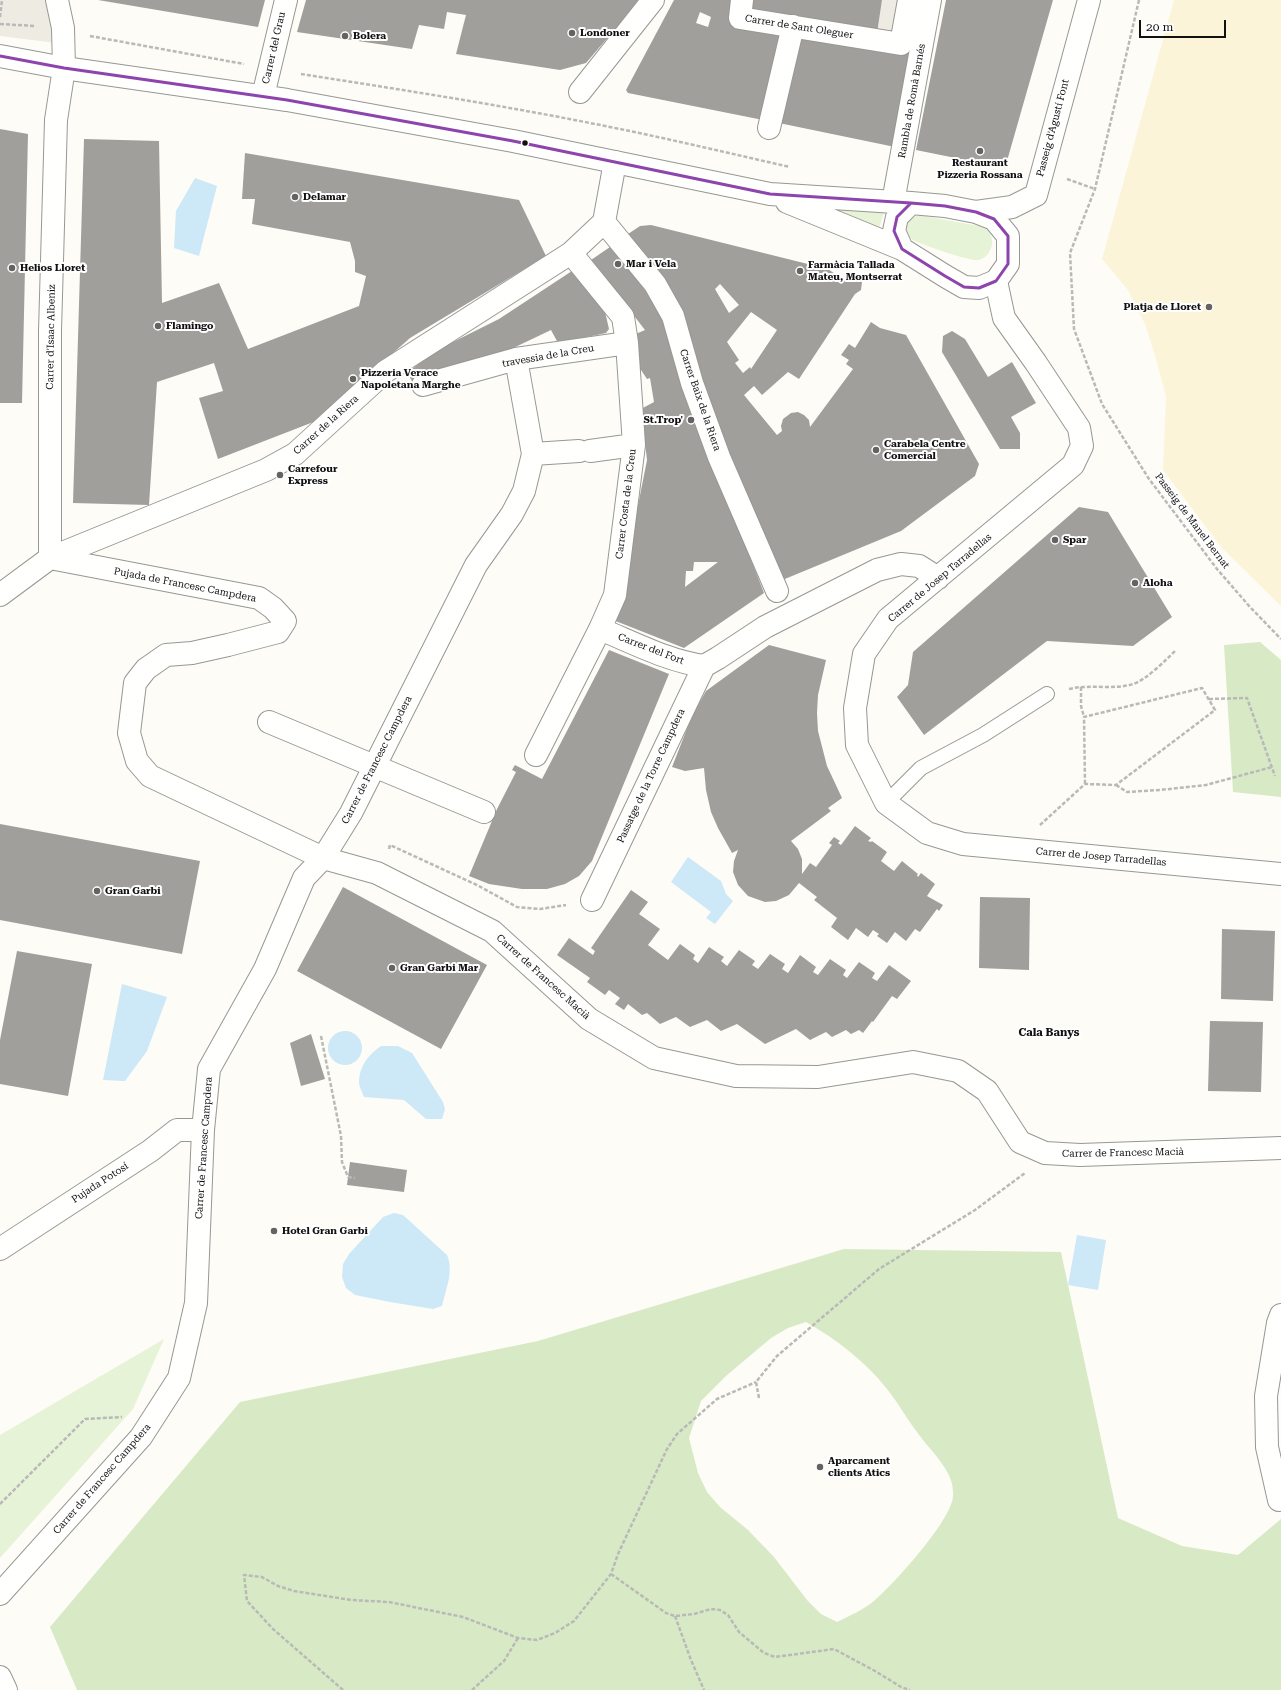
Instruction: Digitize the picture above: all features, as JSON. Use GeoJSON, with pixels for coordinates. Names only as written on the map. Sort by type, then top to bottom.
{"type":"FeatureCollection","features":[{"type":"Feature","properties":{"kind":"street","name":"Carrer d'Isaac Albeniz"},"geometry":{"type":"LineString","coordinates":[[50,558],[50,331],[54,167],[56,120],[64,68],[63,28],[57,0]]}},
{"type":"Feature","properties":{"kind":"street","name":"Carrer del Grau"},"geometry":{"type":"LineString","coordinates":[[263,96],[286,0]]}},
{"type":"Feature","properties":{"kind":"street"},"geometry":{"type":"LineString","coordinates":[[580,92],[653,0]]}},
{"type":"Feature","properties":{"kind":"street","name":"Carrer de Sant Oleguer"},"geometry":{"type":"LineString","coordinates":[[742,0],[740,18],[901,44],[909,0]]}},
{"type":"Feature","properties":{"kind":"street","name":"Rambla de Romà Barnés"},"geometry":{"type":"LineString","coordinates":[[902,203],[930,0]]}},
{"type":"Feature","properties":{"kind":"street","name":"Passeig d'Agustí Font"},"geometry":{"type":"LineString","coordinates":[[976,212],[1012,208],[1036,195],[1089,0]]}},
{"type":"Feature","properties":{"kind":"street"},"geometry":{"type":"LineString","coordinates":[[769,128],[793,26]]}},
{"type":"Feature","properties":{"kind":"street"},"geometry":{"type":"LineString","coordinates":[[0,56],[64,68],[263,96],[514,141],[770,194],[945,206],[976,212],[994,219],[1008,236],[1008,264],[996,281],[978,288],[964,287],[902,249],[770,194]]}},
{"type":"Feature","properties":{"kind":"street"},"geometry":{"type":"LineString","coordinates":[[604,222],[615,162]]}},
{"type":"Feature","properties":{"kind":"street"},"geometry":{"type":"LineString","coordinates":[[902,203],[894,231],[902,249]]}},
{"type":"Feature","properties":{"kind":"street","name":"Carrer de la Riera"},"geometry":{"type":"LineString","coordinates":[[0,595],[50,558],[266,470],[295,454],[386,371],[570,253],[604,222]]}},
{"type":"Feature","properties":{"kind":"street","name":"Carrer Baix de la Riera"},"geometry":{"type":"LineString","coordinates":[[604,222],[656,284],[673,316],[692,382],[719,457],[777,591]]}},
{"type":"Feature","properties":{"kind":"street","name":"Carrer Costa de la Creu"},"geometry":{"type":"LineString","coordinates":[[536,755],[600,629],[615,595],[634,445],[627,343],[623,317],[570,253]]}},
{"type":"Feature","properties":{"kind":"street","name":"Carrer de Josep Tarradellas"},"geometry":{"type":"LineString","coordinates":[[996,281],[1004,318],[1079,428],[1082,446],[1072,465],[888,620],[864,654],[855,708],[857,745],[886,803],[926,833],[963,844],[1281,874]]}},
{"type":"Feature","properties":{"kind":"street","name":"travessia de la Creu"},"geometry":{"type":"LineString","coordinates":[[423,385],[516,360],[627,343]]}},
{"type":"Feature","properties":{"kind":"street","name":"Carrer de Francesc Campdera"},"geometry":{"type":"LineString","coordinates":[[0,1594],[141,1437],[156,1416],[179,1378],[196,1303],[204,1130],[209,1069],[265,970],[304,878],[323,858],[351,814],[476,565],[512,514],[524,491],[533,454],[516,360]]}},
{"type":"Feature","properties":{"kind":"street"},"geometry":{"type":"LineString","coordinates":[[533,454],[585,451],[634,445]]}},
{"type":"Feature","properties":{"kind":"street","name":"Pujada de Francesc Campdera"},"geometry":{"type":"LineString","coordinates":[[50,558],[260,598],[273,608],[285,621],[278,632],[192,653],[166,655],[146,669],[135,683],[129,734],[137,761],[150,776],[323,858]]}},
{"type":"Feature","properties":{"kind":"street"},"geometry":{"type":"LineString","coordinates":[[704,666],[765,627],[877,570],[901,564],[919,566],[938,578]]}},
{"type":"Feature","properties":{"kind":"street","name":"Carrer del Fort"},"geometry":{"type":"LineString","coordinates":[[600,629],[674,659],[690,664],[704,666]]}},
{"type":"Feature","properties":{"kind":"street","name":"Passatge de la Torre Campdera"},"geometry":{"type":"LineString","coordinates":[[592,900],[704,666]]}},
{"type":"Feature","properties":{"kind":"street"},"geometry":{"type":"LineString","coordinates":[[269,722],[484,812]]}},
{"type":"Feature","properties":{"kind":"street","name":"Carrer de Francesc Macià"},"geometry":{"type":"LineString","coordinates":[[323,858],[378,873],[492,931],[589,1019],[654,1058],[736,1076],[818,1077],[913,1062],[958,1071],[987,1091],[1020,1142],[1045,1153],[1080,1155],[1281,1148]]}},
{"type":"Feature","properties":{"kind":"street","name":"Pujada Potosí"},"geometry":{"type":"LineString","coordinates":[[0,1249],[150,1151],[177,1130],[204,1130]]}},
{"type":"Feature","properties":{"kind":"street"},"geometry":{"type":"LineString","coordinates":[[1279,1500],[1267,1447],[1266,1396],[1278,1323],[1281,1315]]}},
{"type":"Feature","properties":{"kind":"street"},"geometry":{"type":"LineString","coordinates":[[0,1677],[6,1690]]}},
{"type":"Feature","properties":{"kind":"lane"},"geometry":{"type":"LineString","coordinates":[[886,803],[921,768],[983,735],[1047,694]]}},
{"type":"Feature","properties":{"kind":"path"},"geometry":{"type":"LineString","coordinates":[[0,17],[2,0]]}},
{"type":"Feature","properties":{"kind":"path","name":"Passeig de Manel Bernat"},"geometry":{"type":"LineString","coordinates":[[1138,0],[1095,190],[1070,253],[1074,329],[1102,404],[1149,479],[1217,569],[1250,608],[1281,639]]}},
{"type":"Feature","properties":{"kind":"path"},"geometry":{"type":"LineString","coordinates":[[0,24],[63,28],[98,39],[557,116],[675,140],[793,168]]}},
{"type":"Feature","properties":{"kind":"path"},"geometry":{"type":"LineString","coordinates":[[1063,178],[1095,190]]}},
{"type":"Feature","properties":{"kind":"path"},"geometry":{"type":"LineString","coordinates":[[1047,694],[1081,687],[1134,684],[1155,670],[1176,650]]}},
{"type":"Feature","properties":{"kind":"path"},"geometry":{"type":"LineString","coordinates":[[1081,687],[1081,706],[1084,717],[1085,784]]}},
{"type":"Feature","properties":{"kind":"path"},"geometry":{"type":"LineString","coordinates":[[1084,717],[1202,688],[1215,710],[1116,785]]}},
{"type":"Feature","properties":{"kind":"path"},"geometry":{"type":"LineString","coordinates":[[1209,699],[1247,698],[1275,776]]}},
{"type":"Feature","properties":{"kind":"path"},"geometry":{"type":"LineString","coordinates":[[1013,849],[1085,784],[1116,785],[1127,792],[1160,790],[1206,785],[1272,767]]}},
{"type":"Feature","properties":{"kind":"path"},"geometry":{"type":"LineString","coordinates":[[378,873],[390,846],[478,885],[517,907],[540,909],[592,900]]}},
{"type":"Feature","properties":{"kind":"path"},"geometry":{"type":"LineString","coordinates":[[321,1036],[341,1136],[342,1162],[348,1177],[355,1178]]}},
{"type":"Feature","properties":{"kind":"path"},"geometry":{"type":"LineString","coordinates":[[343,1690],[273,1629],[247,1601],[244,1575],[262,1577],[278,1586],[294,1591],[351,1600],[389,1602],[463,1617],[518,1638],[538,1640],[555,1633],[574,1621],[611,1574],[622,1545],[667,1449],[677,1434],[717,1399],[756,1382],[777,1356],[879,1268],[975,1210],[1019,1179],[1045,1153]]}},
{"type":"Feature","properties":{"kind":"path"},"geometry":{"type":"LineString","coordinates":[[756,1382],[759,1398]]}},
{"type":"Feature","properties":{"kind":"path"},"geometry":{"type":"LineString","coordinates":[[0,1504],[85,1419],[156,1416]]}},
{"type":"Feature","properties":{"kind":"path"},"geometry":{"type":"LineString","coordinates":[[611,1574],[662,1610],[675,1616],[694,1614],[711,1609],[720,1610],[728,1615],[739,1632],[764,1653],[775,1657],[834,1649],[901,1687],[910,1690]]}},
{"type":"Feature","properties":{"kind":"path"},"geometry":{"type":"LineString","coordinates":[[675,1616],[704,1690]]}},
{"type":"Feature","properties":{"kind":"path"},"geometry":{"type":"LineString","coordinates":[[472,1690],[504,1662],[518,1638]]}},
{"type":"Feature","properties":{"kind":"green space"},"geometry":{"type":"Polygon","coordinates":[[[835,209],[884,213],[878,231],[835,209]]]}},
{"type":"Feature","properties":{"kind":"green space"},"geometry":{"type":"Polygon","coordinates":[[[919,215],[984,227],[988,230],[991,237],[992,245],[990,251],[983,258],[973,260],[913,240],[909,237],[906,229],[909,222],[919,215]]]}},
{"type":"Feature","properties":{"kind":"green space"},"geometry":{"type":"Polygon","coordinates":[[[1260,642],[1281,660],[1281,797],[1233,792],[1224,645],[1260,642]]]}},
{"type":"Feature","properties":{"kind":"green space"},"geometry":{"type":"Polygon","coordinates":[[[844,1249],[1061,1252],[1118,1518],[1182,1546],[1238,1555],[1281,1519],[1281,1690],[77,1690],[50,1627],[240,1402],[538,1341],[844,1249]],[[806,1322],[788,1328],[771,1338],[726,1376],[701,1401],[689,1438],[698,1473],[707,1492],[720,1507],[748,1530],[774,1557],[807,1600],[821,1614],[837,1622],[861,1610],[874,1601],[920,1552],[933,1536],[950,1507],[953,1496],[953,1487],[947,1471],[879,1379],[860,1360],[806,1322]]]}},
{"type":"Feature","properties":{"kind":"green space"},"geometry":{"type":"Polygon","coordinates":[[[164,1339],[133,1409],[0,1558],[0,1435],[164,1339]]]}},
{"type":"Feature","properties":{"kind":"sand","name":"Platja de Lloret"},"geometry":{"type":"Polygon","coordinates":[[[1174,0],[1281,0],[1281,606],[1222,548],[1163,470],[1166,397],[1155,355],[1145,324],[1128,290],[1102,259],[1174,0]]]}},
{"type":"Feature","properties":{"kind":"shaded area"},"geometry":{"type":"Polygon","coordinates":[[[0,0],[49,0],[56,43],[0,36],[0,0]]]}},
{"type":"Feature","properties":{"kind":"shaded area"},"geometry":{"type":"Polygon","coordinates":[[[882,0],[919,0],[909,52],[874,45],[882,0]]]}},
{"type":"Feature","properties":{"kind":"water"},"geometry":{"type":"Polygon","coordinates":[[[195,178],[217,186],[199,256],[174,248],[176,211],[195,178]]]}},
{"type":"Feature","properties":{"kind":"water"},"geometry":{"type":"Polygon","coordinates":[[[688,857],[721,881],[726,894],[733,901],[715,924],[706,918],[711,912],[671,882],[688,857]]]}},
{"type":"Feature","properties":{"kind":"water"},"geometry":{"type":"Polygon","coordinates":[[[122,984],[167,997],[147,1051],[125,1081],[103,1080],[122,984]]]}},
{"type":"Feature","properties":{"kind":"water"},"geometry":{"type":"Polygon","coordinates":[[[348,1031],[357,1036],[361,1041],[361,1055],[357,1060],[352,1064],[342,1065],[338,1064],[329,1055],[328,1045],[329,1041],[338,1032],[348,1031]]]}},
{"type":"Feature","properties":{"kind":"water"},"geometry":{"type":"Polygon","coordinates":[[[381,1046],[398,1046],[412,1053],[443,1102],[445,1109],[442,1119],[426,1119],[404,1100],[364,1097],[359,1084],[359,1076],[366,1061],[372,1053],[381,1046]]]}},
{"type":"Feature","properties":{"kind":"water"},"geometry":{"type":"Polygon","coordinates":[[[394,1213],[403,1215],[447,1255],[450,1274],[442,1306],[433,1309],[390,1302],[355,1295],[346,1288],[342,1277],[343,1264],[349,1254],[383,1217],[394,1213]]]}},
{"type":"Feature","properties":{"kind":"water"},"geometry":{"type":"Polygon","coordinates":[[[1077,1235],[1106,1240],[1098,1290],[1068,1285],[1077,1235]]]}},
{"type":"Feature","properties":{"kind":"building"},"geometry":{"type":"Polygon","coordinates":[[[98,0],[265,0],[258,27],[98,0]]]}},
{"type":"Feature","properties":{"kind":"building"},"geometry":{"type":"Polygon","coordinates":[[[306,0],[640,0],[586,63],[560,70],[456,54],[466,15],[447,12],[444,29],[419,25],[412,49],[297,32],[306,0]]]}},
{"type":"Feature","properties":{"kind":"building"},"geometry":{"type":"Polygon","coordinates":[[[674,0],[738,0],[787,32],[768,121],[628,93],[626,90],[674,0]],[[700,12],[696,23],[708,27],[711,17],[700,12]]]}},
{"type":"Feature","properties":{"kind":"building"},"geometry":{"type":"Polygon","coordinates":[[[749,0],[882,0],[877,33],[747,11],[749,0]]]}},
{"type":"Feature","properties":{"kind":"building"},"geometry":{"type":"Polygon","coordinates":[[[946,0],[1053,0],[1005,168],[916,150],[946,0]]]}},
{"type":"Feature","properties":{"kind":"building"},"geometry":{"type":"Polygon","coordinates":[[[795,31],[909,52],[895,147],[774,122],[795,31]]]}},
{"type":"Feature","properties":{"kind":"building","name":"Helios Lloret"},"geometry":{"type":"Polygon","coordinates":[[[0,129],[28,134],[22,403],[0,403],[0,129]]]}},
{"type":"Feature","properties":{"kind":"building"},"geometry":{"type":"Polygon","coordinates":[[[84,139],[159,141],[162,303],[219,283],[248,349],[359,306],[366,276],[355,272],[355,261],[350,242],[252,224],[255,199],[242,199],[245,153],[519,200],[546,256],[410,338],[316,421],[218,459],[199,398],[223,391],[214,363],[157,382],[149,505],[73,503],[84,139]]]}},
{"type":"Feature","properties":{"kind":"building"},"geometry":{"type":"Polygon","coordinates":[[[651,225],[828,269],[845,281],[849,274],[858,276],[862,282],[861,290],[855,294],[799,379],[788,372],[762,395],[754,386],[744,395],[777,435],[782,431],[781,426],[783,419],[791,413],[798,412],[804,415],[809,420],[810,427],[853,369],[846,364],[849,360],[841,355],[849,344],[855,348],[871,322],[880,328],[906,335],[979,464],[975,476],[901,531],[780,581],[694,368],[699,364],[690,353],[625,236],[640,226],[651,225]],[[720,284],[715,289],[729,313],[739,305],[720,284]],[[751,312],[727,342],[739,360],[735,363],[743,373],[750,367],[751,369],[777,330],[751,312]]]}},
{"type":"Feature","properties":{"kind":"building"},"geometry":{"type":"Polygon","coordinates":[[[610,247],[666,315],[703,436],[764,593],[684,648],[613,620],[627,561],[647,460],[641,409],[654,402],[650,378],[647,379],[641,370],[635,370],[631,336],[645,330],[591,260],[610,247]],[[694,562],[693,571],[686,571],[685,587],[718,562],[694,562]]]}},
{"type":"Feature","properties":{"kind":"building"},"geometry":{"type":"Polygon","coordinates":[[[575,269],[603,303],[609,329],[606,333],[558,343],[551,330],[507,351],[412,381],[407,373],[435,351],[499,319],[575,269]]]}},
{"type":"Feature","properties":{"kind":"building"},"geometry":{"type":"Polygon","coordinates":[[[952,331],[965,339],[988,377],[1012,362],[1036,403],[1011,417],[1020,433],[1020,449],[1000,449],[942,352],[943,336],[952,331]]]}},
{"type":"Feature","properties":{"kind":"building"},"geometry":{"type":"Polygon","coordinates":[[[1079,507],[1108,512],[1172,617],[1133,646],[1047,641],[924,735],[897,697],[908,685],[913,652],[1079,507]]]}},
{"type":"Feature","properties":{"kind":"building"},"geometry":{"type":"Polygon","coordinates":[[[769,645],[826,660],[818,695],[818,731],[827,766],[842,798],[828,808],[831,811],[791,841],[798,849],[802,859],[802,874],[810,863],[816,867],[832,845],[829,843],[834,837],[840,841],[838,843],[841,845],[855,826],[871,838],[868,841],[872,841],[887,852],[881,861],[894,871],[902,861],[918,874],[918,877],[921,873],[935,884],[927,896],[943,905],[939,911],[937,909],[920,932],[915,929],[906,941],[895,932],[887,943],[877,936],[879,934],[873,930],[868,937],[856,928],[848,940],[831,927],[837,918],[814,900],[817,897],[799,883],[789,895],[776,901],[765,902],[748,896],[738,885],[733,872],[734,861],[738,850],[732,853],[711,812],[706,790],[704,768],[685,771],[672,767],[692,716],[706,691],[769,645]]]}},
{"type":"Feature","properties":{"kind":"building"},"geometry":{"type":"Polygon","coordinates":[[[609,650],[669,674],[592,861],[579,876],[565,884],[547,889],[522,889],[489,884],[469,876],[497,809],[516,772],[512,770],[515,765],[542,779],[609,650]]]}},
{"type":"Feature","properties":{"kind":"building","name":"Gran Garbi"},"geometry":{"type":"Polygon","coordinates":[[[0,824],[200,861],[182,954],[0,920],[0,824]]]}},
{"type":"Feature","properties":{"kind":"building","name":"Gran Garbi Mar"},"geometry":{"type":"Polygon","coordinates":[[[343,887],[487,965],[441,1049],[297,971],[343,887]]]}},
{"type":"Feature","properties":{"kind":"building"},"geometry":{"type":"Polygon","coordinates":[[[631,890],[648,902],[639,914],[660,929],[648,945],[668,960],[680,944],[695,955],[693,959],[698,963],[709,947],[724,957],[721,961],[727,966],[739,950],[755,961],[752,965],[758,969],[770,954],[785,964],[782,969],[788,973],[800,955],[816,967],[813,972],[818,975],[830,959],[846,970],[843,975],[847,978],[859,962],[875,973],[872,978],[877,981],[889,965],[911,981],[897,999],[892,996],[863,1033],[859,1030],[851,1034],[846,1030],[832,1037],[826,1032],[810,1040],[796,1029],[765,1044],[737,1024],[721,1031],[707,1020],[690,1027],[676,1017],[660,1024],[647,1013],[642,1015],[628,1004],[624,1010],[615,1004],[620,998],[609,990],[605,995],[587,982],[590,978],[557,955],[569,938],[593,955],[595,951],[591,948],[631,890]]]}},
{"type":"Feature","properties":{"kind":"building"},"geometry":{"type":"Polygon","coordinates":[[[980,897],[1030,898],[1029,970],[979,968],[980,897]]]}},
{"type":"Feature","properties":{"kind":"building"},"geometry":{"type":"Polygon","coordinates":[[[1222,929],[1275,931],[1273,1001],[1221,999],[1222,929]]]}},
{"type":"Feature","properties":{"kind":"building"},"geometry":{"type":"Polygon","coordinates":[[[17,951],[92,964],[68,1096],[0,1084],[0,1040],[17,951]]]}},
{"type":"Feature","properties":{"kind":"building"},"geometry":{"type":"Polygon","coordinates":[[[1210,1021],[1263,1022],[1261,1092],[1208,1091],[1210,1021]]]}},
{"type":"Feature","properties":{"kind":"building"},"geometry":{"type":"Polygon","coordinates":[[[311,1034],[325,1079],[301,1086],[290,1043],[311,1034]]]}},
{"type":"Feature","properties":{"kind":"building"},"geometry":{"type":"Polygon","coordinates":[[[350,1162],[407,1170],[404,1192],[347,1185],[350,1162]]]}},
{"type":"Feature","properties":{"kind":"transit line"},"geometry":{"type":"LineString","coordinates":[[0,56],[64,68],[287,100],[513,141],[770,194],[911,203],[945,206],[976,212],[994,219],[1008,236],[1008,264],[996,281],[979,288],[964,287],[902,249],[894,231],[897,217],[911,203]]}},
{"type":"Feature","properties":{"kind":"place","name":"Londoner"},"geometry":{"type":"Point","coordinates":[572,33]}},
{"type":"Feature","properties":{"kind":"place","name":"Bolera"},"geometry":{"type":"Point","coordinates":[345,36]}},
{"type":"Feature","properties":{"kind":"place","name":"Restaurant Pizzeria Rossana"},"geometry":{"type":"Point","coordinates":[980,151]}},
{"type":"Feature","properties":{"kind":"place","name":"Delamar"},"geometry":{"type":"Point","coordinates":[295,197]}},
{"type":"Feature","properties":{"kind":"place","name":"Mar i Vela"},"geometry":{"type":"Point","coordinates":[618,264]}},
{"type":"Feature","properties":{"kind":"place","name":"Helios Lloret"},"geometry":{"type":"Point","coordinates":[12,268]}},
{"type":"Feature","properties":{"kind":"place","name":"Farmàcia Tallada Mateu, Montserrat"},"geometry":{"type":"Point","coordinates":[800,271]}},
{"type":"Feature","properties":{"kind":"place","name":"Platja de Lloret"},"geometry":{"type":"Point","coordinates":[1209,307]}},
{"type":"Feature","properties":{"kind":"place","name":"Flamingo"},"geometry":{"type":"Point","coordinates":[158,326]}},
{"type":"Feature","properties":{"kind":"place","name":"Pizzeria Verace Napoletana Marghe"},"geometry":{"type":"Point","coordinates":[353,379]}},
{"type":"Feature","properties":{"kind":"place","name":"St.Trop'"},"geometry":{"type":"Point","coordinates":[691,420]}},
{"type":"Feature","properties":{"kind":"place","name":"Carabela Centre Comercial"},"geometry":{"type":"Point","coordinates":[876,450]}},
{"type":"Feature","properties":{"kind":"place","name":"Carrefour Express"},"geometry":{"type":"Point","coordinates":[280,475]}},
{"type":"Feature","properties":{"kind":"place","name":"Spar"},"geometry":{"type":"Point","coordinates":[1055,540]}},
{"type":"Feature","properties":{"kind":"place","name":"Aloha"},"geometry":{"type":"Point","coordinates":[1135,583]}},
{"type":"Feature","properties":{"kind":"place","name":"Gran Garbi"},"geometry":{"type":"Point","coordinates":[97,891]}},
{"type":"Feature","properties":{"kind":"place","name":"Gran Garbi Mar"},"geometry":{"type":"Point","coordinates":[392,968]}},
{"type":"Feature","properties":{"kind":"place","name":"Hotel Gran Garbi"},"geometry":{"type":"Point","coordinates":[274,1231]}},
{"type":"Feature","properties":{"kind":"place","name":"Aparcament clients Atics"},"geometry":{"type":"Point","coordinates":[820,1467]}},
{"type":"Feature","properties":{"kind":"district","name":"Cala Banys"},"geometry":{"type":"Point","coordinates":[1049,1033]}}]}
